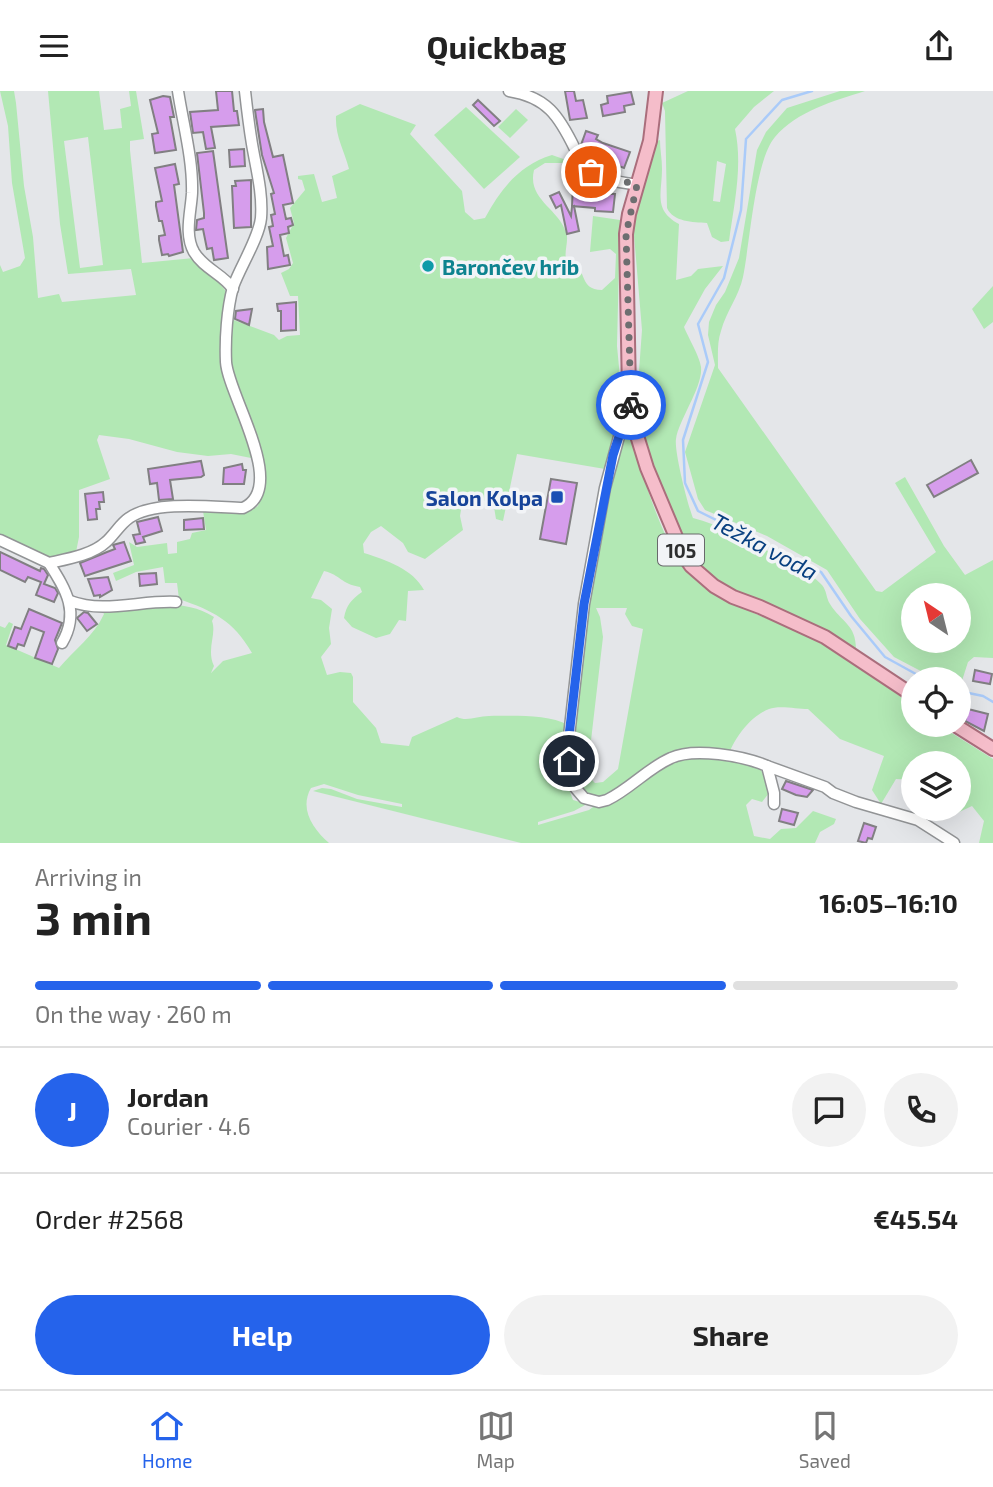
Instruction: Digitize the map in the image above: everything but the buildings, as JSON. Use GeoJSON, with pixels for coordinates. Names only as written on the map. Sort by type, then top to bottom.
{"type":"FeatureCollection","features":[{"type":"Feature","properties":{"kind":"main road","name":"105"},"geometry":{"type":"LineString","coordinates":[[656,91],[650,141],[626,234],[629,392],[647,468],[677,543],[691,566],[714,586],[825,637],[901,688]]}},
{"type":"Feature","properties":{"kind":"main road"},"geometry":{"type":"LineString","coordinates":[[971,735],[993,749]]}},
{"type":"Feature","properties":{"kind":"street"},"geometry":{"type":"LineString","coordinates":[[178,91],[192,176],[189,237],[194,252],[211,272],[228,282],[233,289]]}},
{"type":"Feature","properties":{"kind":"street"},"geometry":{"type":"LineString","coordinates":[[49,563],[96,549],[128,518],[137,514],[172,507],[243,508],[257,499],[259,480],[255,447],[229,378],[226,362],[233,289],[261,220],[259,174],[245,91]]}},
{"type":"Feature","properties":{"kind":"street"},"geometry":{"type":"LineString","coordinates":[[509,91],[542,95],[559,117],[580,159],[591,172],[637,185]]}},
{"type":"Feature","properties":{"kind":"street"},"geometry":{"type":"LineString","coordinates":[[631,409],[625,418],[613,455],[584,604],[569,736],[572,784],[584,798],[599,802],[620,794],[671,758],[684,754],[722,755],[758,762],[825,787],[856,802],[918,820],[954,843]]}},
{"type":"Feature","properties":{"kind":"street"},"geometry":{"type":"LineString","coordinates":[[0,540],[49,563],[70,601],[69,625],[62,643]]}},
{"type":"Feature","properties":{"kind":"street"},"geometry":{"type":"LineString","coordinates":[[70,601],[95,608],[159,601],[176,602]]}},
{"type":"Feature","properties":{"kind":"street"},"geometry":{"type":"LineString","coordinates":[[766,766],[774,793],[774,804]]}},
{"type":"Feature","properties":{"kind":"green space"},"geometry":{"type":"Polygon","coordinates":[[[0,91],[14,91],[38,298],[59,294],[62,302],[136,295],[131,269],[68,274],[60,224],[48,91],[99,91],[104,130],[122,128],[120,109],[131,106],[129,91],[136,91],[144,139],[130,141],[130,150],[142,263],[194,258],[225,290],[227,294],[223,340],[253,455],[251,458],[231,454],[208,456],[177,452],[129,439],[99,435],[97,440],[110,479],[79,490],[79,537],[76,552],[54,557],[28,551],[0,537],[0,265],[3,272],[20,266],[25,258],[12,183],[8,126],[0,91]],[[88,137],[64,141],[80,268],[103,265],[88,137]]]}},
{"type":"Feature","properties":{"kind":"green space"},"geometry":{"type":"Polygon","coordinates":[[[688,91],[774,91],[754,107],[735,129],[738,171],[729,241],[721,242],[712,237],[707,223],[679,219],[667,208],[665,111],[662,103],[688,91]],[[717,161],[713,201],[720,202],[726,164],[717,161]]]}},
{"type":"Feature","properties":{"kind":"green space"},"geometry":{"type":"Polygon","coordinates":[[[840,91],[865,91],[829,103],[794,120],[775,137],[768,148],[758,182],[743,277],[720,335],[718,368],[876,591],[882,592],[936,552],[895,483],[905,477],[944,546],[965,575],[993,560],[993,658],[974,657],[966,667],[913,667],[894,657],[860,619],[827,570],[767,536],[705,510],[698,499],[685,452],[715,365],[708,335],[709,322],[739,258],[757,150],[766,132],[787,108],[840,91]]]}},
{"type":"Feature","properties":{"kind":"green space"},"geometry":{"type":"Polygon","coordinates":[[[360,104],[416,125],[410,134],[462,191],[465,212],[474,220],[485,218],[512,179],[530,165],[552,155],[569,161],[545,163],[534,170],[535,189],[566,232],[567,261],[582,274],[591,288],[602,290],[615,278],[616,254],[610,249],[590,252],[593,216],[620,220],[617,346],[622,399],[605,469],[517,454],[503,521],[496,519],[494,507],[474,494],[463,498],[460,516],[463,530],[425,559],[408,552],[403,543],[381,526],[371,532],[363,544],[364,553],[406,571],[424,590],[408,591],[406,621],[399,620],[390,634],[376,638],[352,627],[344,618],[350,603],[362,592],[360,587],[324,571],[311,598],[321,600],[332,609],[329,628],[331,644],[321,657],[327,675],[351,673],[353,702],[376,728],[381,743],[409,746],[412,737],[457,717],[465,719],[530,716],[568,725],[563,773],[573,800],[587,804],[538,822],[538,825],[614,802],[667,765],[686,758],[759,766],[768,784],[769,793],[762,802],[752,799],[746,805],[754,836],[770,839],[781,829],[796,828],[813,811],[836,819],[834,824],[820,832],[815,843],[521,843],[313,791],[331,789],[357,799],[402,807],[402,804],[358,795],[324,784],[311,788],[307,811],[313,825],[329,843],[0,843],[0,626],[5,628],[9,622],[13,624],[6,645],[59,668],[95,629],[104,614],[102,611],[174,605],[188,607],[214,617],[211,654],[214,666],[211,673],[223,661],[252,653],[237,632],[221,618],[179,599],[177,583],[165,583],[163,567],[136,572],[116,581],[113,573],[134,565],[129,542],[137,547],[167,543],[168,554],[177,553],[177,542],[190,539],[192,533],[206,530],[203,511],[246,513],[258,506],[262,487],[231,377],[231,319],[274,335],[279,340],[300,335],[298,296],[290,296],[281,273],[293,263],[286,238],[294,223],[290,208],[305,190],[298,176],[314,174],[322,202],[337,198],[332,176],[349,169],[338,137],[336,116],[360,104]]]}},
{"type":"Feature","properties":{"kind":"green space"},"geometry":{"type":"Polygon","coordinates":[[[466,107],[520,157],[484,189],[434,135],[466,107]]]}},
{"type":"Feature","properties":{"kind":"green space"},"geometry":{"type":"Polygon","coordinates":[[[516,109],[528,120],[510,138],[498,127],[516,109]]]}},
{"type":"Feature","properties":{"kind":"green space"},"geometry":{"type":"Polygon","coordinates":[[[660,140],[662,207],[671,219],[679,224],[676,280],[691,276],[698,269],[723,266],[705,289],[684,327],[701,367],[698,384],[676,439],[679,466],[693,518],[743,538],[798,567],[816,580],[824,587],[834,610],[851,629],[856,649],[815,626],[737,592],[709,576],[685,548],[649,460],[636,412],[642,330],[633,223],[657,141],[660,140]]]}},
{"type":"Feature","properties":{"kind":"green space"},"geometry":{"type":"Polygon","coordinates":[[[993,286],[993,322],[984,329],[972,309],[993,286]]]}},
{"type":"Feature","properties":{"kind":"green space"},"geometry":{"type":"Polygon","coordinates":[[[626,432],[630,435],[652,501],[673,551],[694,577],[727,600],[821,642],[901,696],[901,737],[958,737],[993,759],[993,843],[979,843],[984,821],[971,806],[971,751],[901,751],[901,779],[896,779],[881,804],[872,790],[884,756],[840,739],[808,709],[778,707],[762,712],[744,728],[729,754],[687,750],[610,794],[600,798],[584,794],[575,781],[571,749],[586,607],[610,482],[623,433],[626,432]],[[596,608],[603,637],[587,775],[595,783],[603,782],[618,769],[643,629],[632,626],[625,614],[627,608],[596,608]]]}},
{"type":"Feature","properties":{"kind":"waterway","name":"Težka voda"},"geometry":{"type":"LineString","coordinates":[[812,91],[782,100],[746,139],[741,210],[724,278],[698,324],[708,362],[683,440],[685,483],[698,511],[821,572],[851,616],[885,657],[903,667]]}},
{"type":"Feature","properties":{"kind":"waterway","name":"Težka voda"},"geometry":{"type":"LineString","coordinates":[[971,694],[993,702]]}},
{"type":"Feature","properties":{"kind":"way so far"},"geometry":{"type":"LineString","coordinates":[[591,172],[600,177],[637,185],[626,234],[631,405]]}},
{"type":"Feature","properties":{"kind":"place","name":"Barončev hrib"},"geometry":{"type":"Point","coordinates":[428,266]}},
{"type":"Feature","properties":{"kind":"place","name":"Salon Kolpa"},"geometry":{"type":"Point","coordinates":[557,497]}},
{"type":"Feature","properties":{"kind":"route"},"geometry":{"type":"LineString","coordinates":[[569,761],[569,736],[584,604],[605,488],[613,455],[631,405]]}}]}
